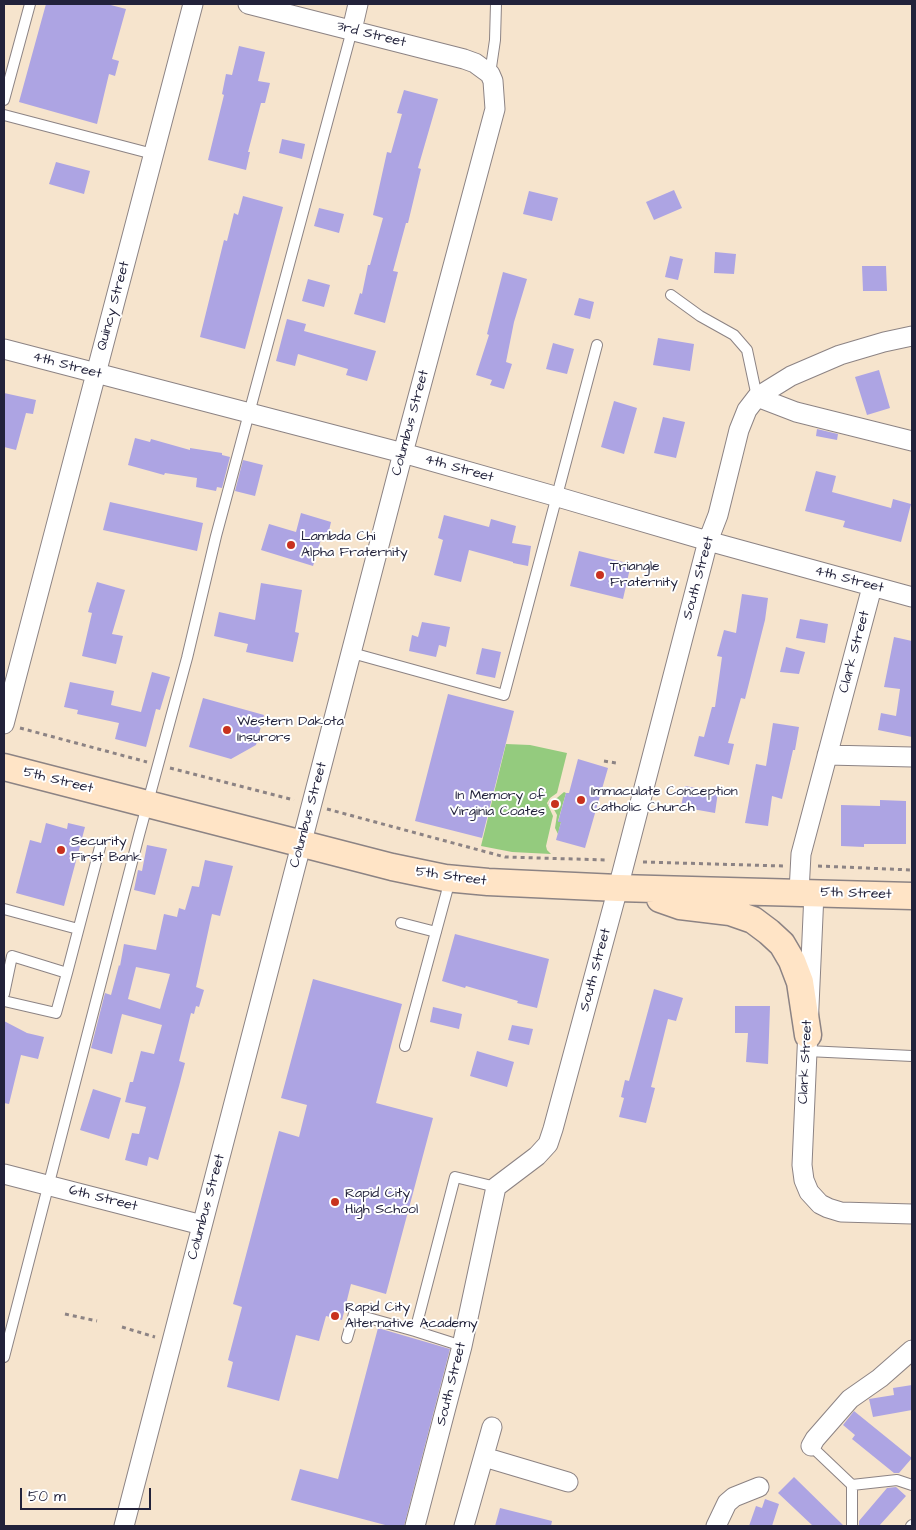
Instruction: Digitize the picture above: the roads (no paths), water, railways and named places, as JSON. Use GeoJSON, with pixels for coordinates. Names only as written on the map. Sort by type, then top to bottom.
{"type":"FeatureCollection","features":[{"type":"Feature","properties":{"kind":"main road","name":"5th Street"},"geometry":{"type":"LineString","coordinates":[[4,767],[392,868],[450,879],[630,888],[912,896]]}},
{"type":"Feature","properties":{"kind":"main road"},"geometry":{"type":"LineString","coordinates":[[630,888],[680,906],[730,912],[753,920],[769,932],[782,944],[792,961],[800,982],[807,1043]]}},
{"type":"Feature","properties":{"kind":"street","name":"Quincy Street"},"geometry":{"type":"LineString","coordinates":[[4,724],[192,4]]}},
{"type":"Feature","properties":{"kind":"street","name":"3rd Street"},"geometry":{"type":"LineString","coordinates":[[248,4],[464,59],[490,74]]}},
{"type":"Feature","properties":{"kind":"street"},"geometry":{"type":"LineString","coordinates":[[352,30],[358,4]]}},
{"type":"Feature","properties":{"kind":"street","name":"Columbus Street"},"geometry":{"type":"LineString","coordinates":[[124,1526],[403,454],[494,116],[495,90],[490,74]]}},
{"type":"Feature","properties":{"kind":"street"},"geometry":{"type":"LineString","coordinates":[[758,397],[791,376],[840,355],[912,336]]}},
{"type":"Feature","properties":{"kind":"street","name":"4th Street"},"geometry":{"type":"LineString","coordinates":[[4,349],[403,454],[912,597]]}},
{"type":"Feature","properties":{"kind":"street"},"geometry":{"type":"LineString","coordinates":[[758,397],[796,412],[912,442]]}},
{"type":"Feature","properties":{"kind":"street","name":"South Street"},"geometry":{"type":"LineString","coordinates":[[415,1526],[462,1346],[496,1187],[537,1156],[548,1144],[630,888],[625,860],[708,541],[718,515],[739,430],[747,410],[758,397]]}},
{"type":"Feature","properties":{"kind":"street","name":"Clark Street"},"geometry":{"type":"LineString","coordinates":[[872,586],[801,854],[800,866],[806,892],[807,1043],[802,1165],[804,1180],[809,1192],[820,1204],[841,1212],[912,1214]]}},
{"type":"Feature","properties":{"kind":"street"},"geometry":{"type":"LineString","coordinates":[[827,756],[912,757]]}},
{"type":"Feature","properties":{"kind":"street","name":"6th Street"},"geometry":{"type":"LineString","coordinates":[[4,1174],[202,1225]]}},
{"type":"Feature","properties":{"kind":"street"},"geometry":{"type":"LineString","coordinates":[[811,1446],[850,1399],[880,1378],[912,1350]]}},
{"type":"Feature","properties":{"kind":"street"},"geometry":{"type":"LineString","coordinates":[[464,1526],[492,1427]]}},
{"type":"Feature","properties":{"kind":"street"},"geometry":{"type":"LineString","coordinates":[[484,1457],[568,1482]]}},
{"type":"Feature","properties":{"kind":"street"},"geometry":{"type":"LineString","coordinates":[[716,1526],[727,1503],[734,1496],[759,1487]]}},
{"type":"Feature","properties":{"kind":"lane"},"geometry":{"type":"LineString","coordinates":[[4,100],[30,4]]}},
{"type":"Feature","properties":{"kind":"lane"},"geometry":{"type":"LineString","coordinates":[[490,74],[495,40],[496,4]]}},
{"type":"Feature","properties":{"kind":"lane"},"geometry":{"type":"LineString","coordinates":[[4,1357],[187,658],[216,536],[352,30]]}},
{"type":"Feature","properties":{"kind":"lane"},"geometry":{"type":"LineString","coordinates":[[4,115],[153,154]]}},
{"type":"Feature","properties":{"kind":"lane"},"geometry":{"type":"LineString","coordinates":[[671,295],[700,316],[734,335],[747,350],[758,397]]}},
{"type":"Feature","properties":{"kind":"lane"},"geometry":{"type":"LineString","coordinates":[[352,653],[504,695],[597,345]]}},
{"type":"Feature","properties":{"kind":"lane"},"geometry":{"type":"LineString","coordinates":[[4,1001],[56,1013],[100,847]]}},
{"type":"Feature","properties":{"kind":"lane"},"geometry":{"type":"LineString","coordinates":[[405,1046],[450,879]]}},
{"type":"Feature","properties":{"kind":"lane"},"geometry":{"type":"LineString","coordinates":[[4,909],[78,929]]}},
{"type":"Feature","properties":{"kind":"lane"},"geometry":{"type":"LineString","coordinates":[[401,924],[436,932]]}},
{"type":"Feature","properties":{"kind":"lane"},"geometry":{"type":"LineString","coordinates":[[4,994],[12,956],[67,973]]}},
{"type":"Feature","properties":{"kind":"lane"},"geometry":{"type":"LineString","coordinates":[[807,1043],[912,1056]]}},
{"type":"Feature","properties":{"kind":"lane"},"geometry":{"type":"LineString","coordinates":[[414,1331],[455,1177],[496,1187]]}},
{"type":"Feature","properties":{"kind":"lane"},"geometry":{"type":"LineString","coordinates":[[347,1338],[354,1314],[462,1346]]}},
{"type":"Feature","properties":{"kind":"lane"},"geometry":{"type":"LineString","coordinates":[[811,1446],[852,1485],[852,1526]]}},
{"type":"Feature","properties":{"kind":"lane"},"geometry":{"type":"LineString","coordinates":[[852,1485],[897,1480],[912,1485]]}},
{"type":"Feature","properties":{"kind":"place","name":"Lambda Chi Alpha Fraternity"},"geometry":{"type":"Point","coordinates":[291,545]}},
{"type":"Feature","properties":{"kind":"place","name":"Triangle Fraternity"},"geometry":{"type":"Point","coordinates":[600,575]}},
{"type":"Feature","properties":{"kind":"place","name":"Western Dakota Insurors"},"geometry":{"type":"Point","coordinates":[227,730]}},
{"type":"Feature","properties":{"kind":"place","name":"Immaculate Conception Catholic Church"},"geometry":{"type":"Point","coordinates":[581,800]}},
{"type":"Feature","properties":{"kind":"place","name":"In Memory of Virginia Coates"},"geometry":{"type":"Point","coordinates":[555,804]}},
{"type":"Feature","properties":{"kind":"place","name":"Security First Bank"},"geometry":{"type":"Point","coordinates":[61,850]}},
{"type":"Feature","properties":{"kind":"place","name":"Rapid City High School"},"geometry":{"type":"Point","coordinates":[335,1202]}},
{"type":"Feature","properties":{"kind":"place","name":"Rapid City Alternative Academy"},"geometry":{"type":"Point","coordinates":[335,1316]}}]}
